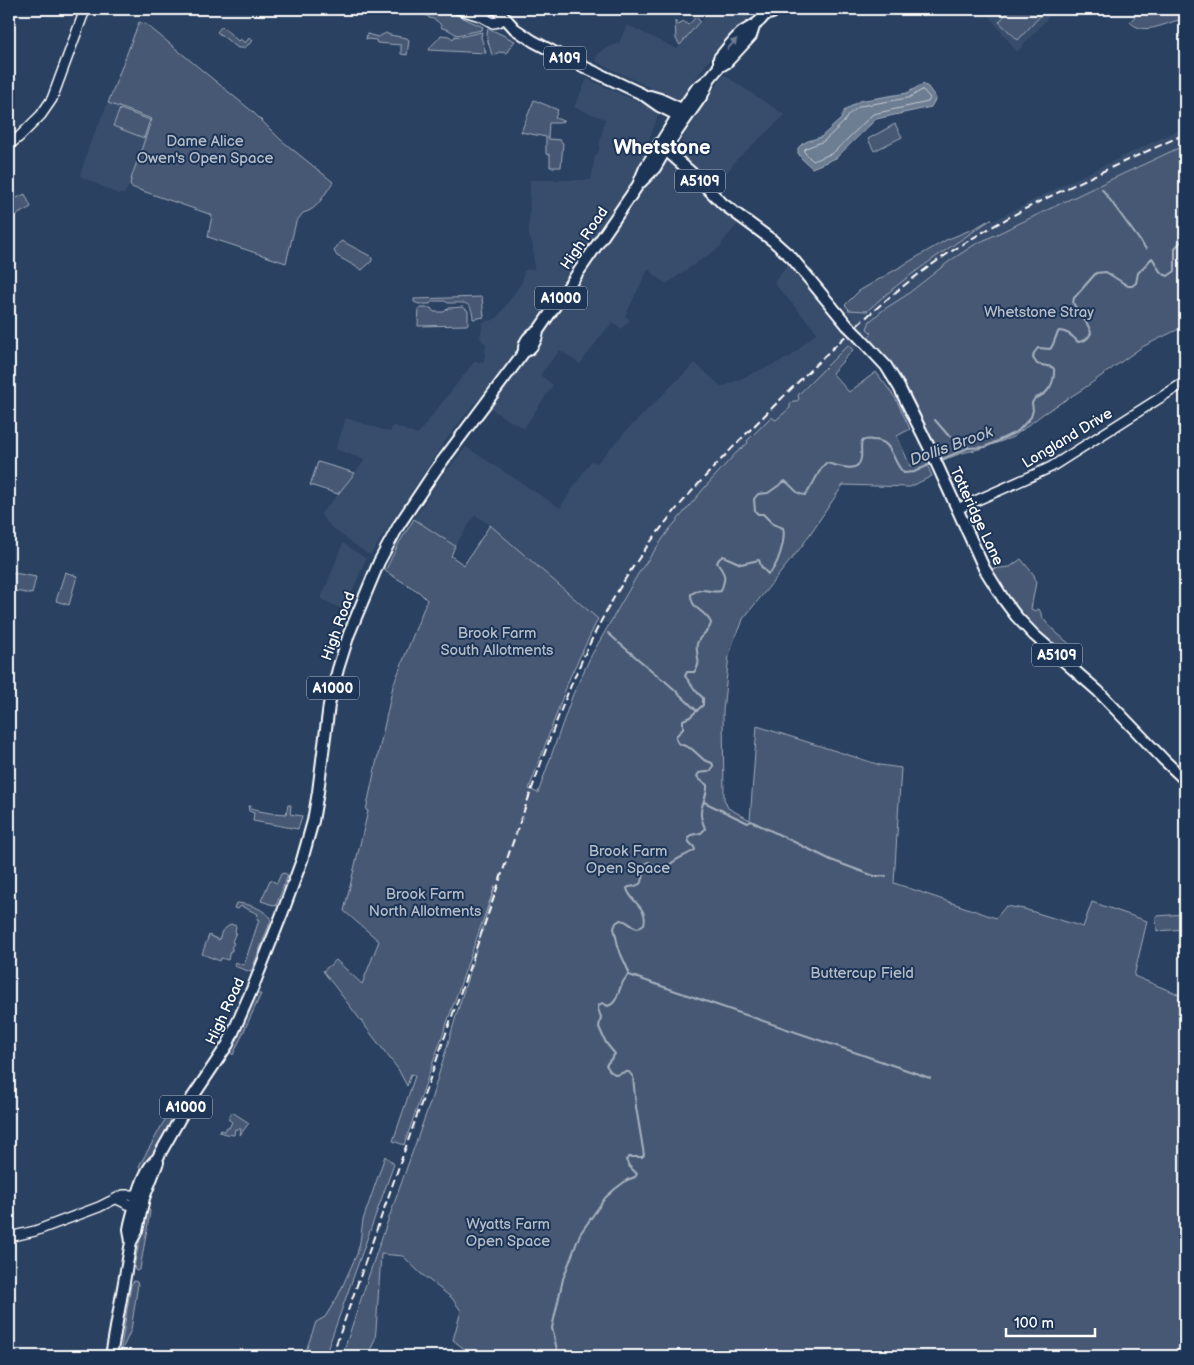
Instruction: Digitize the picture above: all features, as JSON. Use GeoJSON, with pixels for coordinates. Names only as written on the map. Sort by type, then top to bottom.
{"type":"FeatureCollection","features":[{"type":"Feature","properties":{"kind":"main road","name":"A109"},"geometry":{"type":"LineString","coordinates":[[497,9],[515,29],[533,41],[642,94],[658,106],[684,114]]}},
{"type":"Feature","properties":{"kind":"main road","name":"High Road"},"geometry":{"type":"LineString","coordinates":[[140,1202],[146,1174],[153,1161],[157,1159],[188,1104],[228,1044],[254,987],[302,860],[313,821],[329,705],[349,634],[393,535],[435,471],[524,352],[523,345],[532,334],[538,331],[638,185],[652,173],[662,147],[684,114],[696,89],[710,78],[719,67],[726,63],[751,36],[754,27],[766,12],[772,12],[777,9]]}},
{"type":"Feature","properties":{"kind":"main road","name":"Totteridge Lane"},"geometry":{"type":"LineString","coordinates":[[662,147],[723,204],[783,249],[892,374],[930,449],[990,580],[1016,616],[1045,645],[1098,691],[1185,780]]}},
{"type":"Feature","properties":{"kind":"main road","name":"A1000"},"geometry":{"type":"LineString","coordinates":[[112,1356],[131,1242],[136,1231],[140,1202]]}},
{"type":"Feature","properties":{"kind":"street"},"geometry":{"type":"LineString","coordinates":[[9,145],[41,115],[52,99],[83,15],[87,9]]}},
{"type":"Feature","properties":{"kind":"street"},"geometry":{"type":"LineString","coordinates":[[457,9],[496,23],[505,18]]}},
{"type":"Feature","properties":{"kind":"street"},"geometry":{"type":"LineString","coordinates":[[482,18],[490,9]]}},
{"type":"Feature","properties":{"kind":"street","name":"Longland Drive"},"geometry":{"type":"LineString","coordinates":[[957,510],[1051,466],[1185,382]]}},
{"type":"Feature","properties":{"kind":"street"},"geometry":{"type":"LineString","coordinates":[[9,1237],[35,1231],[116,1199],[124,1203],[140,1202]]}},
{"type":"Feature","properties":{"kind":"shaded area"},"geometry":{"type":"Polygon","coordinates":[[[712,9],[757,9],[712,56],[680,98],[676,99],[665,95],[595,61],[598,54],[604,49],[619,43],[627,25],[677,49],[712,9]]]}},
{"type":"Feature","properties":{"kind":"shaded area"},"geometry":{"type":"Polygon","coordinates":[[[984,9],[1056,9],[1017,52],[984,9]]]}},
{"type":"Feature","properties":{"kind":"shaded area"},"geometry":{"type":"Polygon","coordinates":[[[724,75],[785,115],[734,162],[730,169],[714,185],[679,152],[679,145],[697,114],[724,75]]]}},
{"type":"Feature","properties":{"kind":"shaded area"},"geometry":{"type":"Polygon","coordinates":[[[587,79],[657,110],[659,113],[649,140],[658,151],[695,181],[724,213],[739,222],[721,244],[723,245],[666,284],[648,269],[625,316],[630,320],[621,329],[613,322],[580,364],[560,350],[540,375],[553,385],[524,428],[508,420],[478,399],[446,440],[371,554],[367,554],[330,526],[321,515],[365,460],[336,449],[346,418],[390,432],[393,425],[417,435],[474,362],[484,362],[486,344],[480,338],[483,322],[498,317],[522,282],[524,270],[534,269],[533,245],[529,236],[530,180],[591,180],[605,119],[574,107],[587,79]]]}},
{"type":"Feature","properties":{"kind":"shaded area"},"geometry":{"type":"Polygon","coordinates":[[[108,103],[152,119],[130,184],[124,194],[118,194],[80,176],[90,143],[108,103]]]}},
{"type":"Feature","properties":{"kind":"shaded area"},"geometry":{"type":"Polygon","coordinates":[[[1185,127],[1185,145],[987,240],[868,337],[844,308],[862,292],[983,226],[1075,179],[1185,127]]]}},
{"type":"Feature","properties":{"kind":"shaded area"},"geometry":{"type":"Polygon","coordinates":[[[792,258],[847,325],[858,345],[644,565],[627,591],[609,625],[598,619],[490,525],[475,515],[455,546],[414,519],[441,477],[466,447],[560,508],[591,461],[597,463],[628,429],[695,363],[722,387],[790,357],[817,332],[774,283],[792,258]]]}},
{"type":"Feature","properties":{"kind":"shaded area"},"geometry":{"type":"Polygon","coordinates":[[[343,543],[366,559],[344,610],[321,599],[343,543]]]}},
{"type":"Feature","properties":{"kind":"green space"},"geometry":{"type":"Polygon","coordinates":[[[419,9],[444,9],[483,27],[482,30],[457,35],[442,28],[437,21],[423,13],[418,13],[419,9]]]}},
{"type":"Feature","properties":{"kind":"green space"},"geometry":{"type":"Polygon","coordinates":[[[1011,9],[1036,9],[1042,14],[1018,40],[999,22],[1011,9]]]}},
{"type":"Feature","properties":{"kind":"green space"},"geometry":{"type":"Polygon","coordinates":[[[1141,9],[1185,9],[1185,20],[1153,28],[1141,28],[1130,22],[1141,9]]]}},
{"type":"Feature","properties":{"kind":"green space"},"geometry":{"type":"Polygon","coordinates":[[[696,17],[700,21],[680,45],[676,39],[675,21],[679,25],[683,21],[688,25],[696,17]]]}},
{"type":"Feature","properties":{"kind":"green space","name":"Dame Alice Owen's Open Space"},"geometry":{"type":"Polygon","coordinates":[[[139,22],[147,25],[253,112],[281,140],[333,182],[317,205],[303,213],[296,222],[286,263],[208,237],[212,215],[131,187],[132,176],[152,119],[108,103],[139,22]]]}},
{"type":"Feature","properties":{"kind":"green space"},"geometry":{"type":"Polygon","coordinates":[[[222,26],[238,41],[240,39],[245,43],[250,37],[253,41],[244,48],[238,48],[217,32],[222,26]]]}},
{"type":"Feature","properties":{"kind":"green space"},"geometry":{"type":"Polygon","coordinates":[[[488,28],[515,41],[507,53],[499,52],[492,56],[487,39],[488,28]]]}},
{"type":"Feature","properties":{"kind":"green space"},"geometry":{"type":"Polygon","coordinates":[[[482,32],[481,37],[486,53],[429,50],[441,35],[449,36],[453,39],[455,36],[459,37],[482,32]]]}},
{"type":"Feature","properties":{"kind":"green space"},"geometry":{"type":"Polygon","coordinates":[[[386,33],[409,40],[407,55],[401,54],[401,45],[377,43],[376,40],[366,39],[367,34],[378,37],[386,33]]]}},
{"type":"Feature","properties":{"kind":"green space"},"geometry":{"type":"Polygon","coordinates":[[[534,100],[558,110],[555,118],[564,121],[549,123],[548,139],[561,140],[563,143],[561,167],[550,167],[550,155],[546,154],[546,137],[521,132],[534,100]]]}},
{"type":"Feature","properties":{"kind":"green space"},"geometry":{"type":"Polygon","coordinates":[[[120,109],[150,120],[144,138],[113,126],[120,109]]]}},
{"type":"Feature","properties":{"kind":"green space"},"geometry":{"type":"Polygon","coordinates":[[[895,124],[902,137],[874,151],[868,139],[895,124]]]}},
{"type":"Feature","properties":{"kind":"green space","name":"Whetstone Stray"},"geometry":{"type":"Polygon","coordinates":[[[1185,145],[1185,326],[1142,347],[1083,389],[1043,414],[1013,437],[943,460],[909,392],[895,370],[868,337],[872,333],[867,329],[870,321],[974,245],[1185,145]]]}},
{"type":"Feature","properties":{"kind":"green space"},"geometry":{"type":"Polygon","coordinates":[[[25,194],[31,207],[9,219],[9,202],[25,194]]]}},
{"type":"Feature","properties":{"kind":"green space"},"geometry":{"type":"Polygon","coordinates":[[[991,219],[912,274],[867,311],[848,310],[845,305],[859,291],[946,240],[991,219]]]}},
{"type":"Feature","properties":{"kind":"green space"},"geometry":{"type":"Polygon","coordinates":[[[342,241],[370,256],[372,261],[362,270],[337,256],[334,251],[342,241]]]}},
{"type":"Feature","properties":{"kind":"green space"},"geometry":{"type":"Polygon","coordinates":[[[482,297],[484,317],[473,319],[471,308],[466,304],[448,303],[445,301],[433,301],[430,304],[414,302],[414,299],[482,297]]]}},
{"type":"Feature","properties":{"kind":"green space"},"geometry":{"type":"Polygon","coordinates":[[[463,307],[468,311],[467,325],[418,326],[420,308],[431,308],[434,312],[444,312],[448,308],[463,307]]]}},
{"type":"Feature","properties":{"kind":"green space"},"geometry":{"type":"Polygon","coordinates":[[[848,345],[853,350],[832,373],[849,392],[876,372],[896,399],[910,429],[897,436],[910,466],[925,460],[932,476],[910,487],[843,485],[802,546],[743,619],[729,655],[723,711],[724,799],[728,808],[750,820],[757,726],[880,765],[901,768],[894,883],[996,918],[1006,906],[1024,909],[1083,927],[1092,902],[1147,921],[1134,976],[1185,997],[1185,1356],[473,1356],[453,1340],[461,1311],[452,1298],[420,1273],[403,1256],[381,1254],[375,1339],[368,1356],[342,1356],[431,1100],[495,886],[404,1145],[393,1141],[415,1076],[411,1074],[407,1086],[398,1069],[323,971],[336,960],[362,984],[379,941],[344,911],[368,811],[366,810],[393,686],[427,600],[419,592],[385,571],[399,543],[414,519],[455,546],[451,556],[464,565],[490,525],[598,619],[570,677],[529,789],[538,793],[573,694],[591,656],[638,574],[669,530],[706,486],[736,453],[748,443],[747,441],[771,417],[776,420],[790,408],[793,401],[799,399],[798,395],[848,345]]]}},
{"type":"Feature","properties":{"kind":"green space"},"geometry":{"type":"Polygon","coordinates":[[[318,462],[355,473],[338,494],[310,485],[318,462]]]}},
{"type":"Feature","properties":{"kind":"green space"},"geometry":{"type":"Polygon","coordinates":[[[1021,559],[1034,575],[1036,582],[1031,609],[1035,611],[1039,609],[1047,624],[1072,646],[1065,653],[1054,642],[1050,644],[1011,604],[990,569],[1010,567],[1021,559]]]}},
{"type":"Feature","properties":{"kind":"green space"},"geometry":{"type":"Polygon","coordinates":[[[9,572],[36,577],[32,594],[9,590],[9,572]]]}},
{"type":"Feature","properties":{"kind":"green space"},"geometry":{"type":"Polygon","coordinates":[[[65,572],[77,576],[69,605],[56,601],[65,572]]]}},
{"type":"Feature","properties":{"kind":"green space"},"geometry":{"type":"Polygon","coordinates":[[[288,805],[291,805],[290,814],[302,816],[298,829],[253,821],[254,813],[249,811],[248,806],[259,811],[286,814],[288,805]]]}},
{"type":"Feature","properties":{"kind":"green space"},"geometry":{"type":"Polygon","coordinates":[[[281,874],[288,875],[276,906],[261,901],[270,880],[277,883],[281,874]]]}},
{"type":"Feature","properties":{"kind":"green space"},"geometry":{"type":"Polygon","coordinates":[[[236,903],[256,907],[269,916],[271,920],[251,972],[234,966],[235,962],[244,965],[259,920],[257,919],[258,914],[241,906],[238,909],[234,908],[236,903]]]}},
{"type":"Feature","properties":{"kind":"green space"},"geometry":{"type":"Polygon","coordinates":[[[1185,914],[1185,929],[1157,931],[1156,916],[1185,914]]]}},
{"type":"Feature","properties":{"kind":"green space"},"geometry":{"type":"Polygon","coordinates":[[[231,924],[236,926],[236,932],[228,960],[221,958],[220,961],[202,954],[209,935],[219,940],[222,931],[231,924]]]}},
{"type":"Feature","properties":{"kind":"green space"},"geometry":{"type":"Polygon","coordinates":[[[258,994],[261,994],[233,1055],[230,1052],[258,994]]]}},
{"type":"Feature","properties":{"kind":"green space"},"geometry":{"type":"Polygon","coordinates":[[[232,1112],[249,1123],[240,1135],[241,1129],[235,1129],[234,1135],[219,1132],[221,1130],[224,1131],[227,1127],[229,1128],[232,1122],[228,1119],[232,1112]]]}},
{"type":"Feature","properties":{"kind":"green space"},"geometry":{"type":"Polygon","coordinates":[[[169,1115],[173,1116],[174,1119],[145,1171],[139,1166],[163,1122],[169,1115]]]}},
{"type":"Feature","properties":{"kind":"green space"},"geometry":{"type":"Polygon","coordinates":[[[385,1156],[394,1164],[325,1356],[300,1356],[307,1348],[316,1322],[325,1317],[338,1296],[357,1254],[363,1220],[385,1156]]]}},
{"type":"Feature","properties":{"kind":"green space"},"geometry":{"type":"Polygon","coordinates":[[[147,1209],[150,1212],[140,1269],[137,1271],[134,1266],[147,1209]]]}},
{"type":"Feature","properties":{"kind":"green space"},"geometry":{"type":"Polygon","coordinates":[[[134,1281],[138,1284],[131,1330],[120,1354],[131,1285],[134,1281]]]}},
{"type":"Feature","properties":{"kind":"water"},"geometry":{"type":"Polygon","coordinates":[[[923,84],[928,87],[936,98],[931,107],[876,119],[836,158],[812,168],[798,153],[798,148],[802,144],[821,137],[841,119],[844,111],[859,101],[907,93],[923,84]]]}},
{"type":"Feature","properties":{"kind":"waterway"},"geometry":{"type":"LineString","coordinates":[[1102,189],[1146,249]]}},
{"type":"Feature","properties":{"kind":"waterway","name":"Dollis Brook"},"geometry":{"type":"LineString","coordinates":[[940,460],[968,448],[985,447],[1018,431],[1031,417],[1032,403],[1035,398],[1044,394],[1050,388],[1054,374],[1052,367],[1037,364],[1033,358],[1034,353],[1038,348],[1050,349],[1059,331],[1070,334],[1078,342],[1089,337],[1090,329],[1073,303],[1074,298],[1096,273],[1106,272],[1128,286],[1132,286],[1136,283],[1138,273],[1152,258],[1160,271],[1168,276],[1175,271],[1175,248],[1185,237]]}},
{"type":"Feature","properties":{"kind":"waterway"},"geometry":{"type":"LineString","coordinates":[[935,420],[948,435],[968,447]]}},
{"type":"Feature","properties":{"kind":"waterway","name":"Dollis Brook"},"geometry":{"type":"LineString","coordinates":[[558,1356],[552,1328],[563,1279],[580,1234],[605,1198],[637,1174],[626,1160],[629,1157],[642,1157],[644,1155],[633,1077],[629,1072],[616,1075],[610,1071],[606,1065],[615,1054],[606,1043],[599,1027],[601,1017],[598,1009],[599,1005],[602,1003],[608,1006],[614,1002],[629,972],[619,950],[614,928],[620,920],[638,928],[644,924],[644,913],[631,897],[627,888],[641,883],[645,864],[648,862],[658,867],[667,867],[695,850],[688,837],[701,833],[705,829],[701,815],[707,785],[697,776],[699,773],[710,771],[713,765],[692,749],[678,743],[676,739],[676,736],[683,729],[683,720],[690,717],[703,705],[703,698],[685,676],[687,672],[694,672],[697,669],[697,644],[709,629],[711,623],[706,615],[693,603],[691,594],[699,590],[721,591],[724,576],[717,563],[723,556],[741,564],[759,560],[761,566],[768,574],[772,571],[780,552],[784,533],[783,528],[773,524],[763,514],[758,514],[755,511],[754,499],[758,494],[768,493],[785,481],[797,492],[805,495],[826,463],[847,468],[856,466],[861,458],[862,441],[870,439],[885,443],[904,473],[914,472],[933,463]]}},
{"type":"Feature","properties":{"kind":"waterway"},"geometry":{"type":"LineString","coordinates":[[608,633],[617,641]]}},
{"type":"Feature","properties":{"kind":"waterway"},"geometry":{"type":"LineString","coordinates":[[619,643],[663,680]]}},
{"type":"Feature","properties":{"kind":"waterway"},"geometry":{"type":"LineString","coordinates":[[665,681],[674,689]]}},
{"type":"Feature","properties":{"kind":"waterway"},"geometry":{"type":"LineString","coordinates":[[676,691],[697,711]]}},
{"type":"Feature","properties":{"kind":"waterway"},"geometry":{"type":"LineString","coordinates":[[704,802],[748,823],[751,821],[831,860],[874,876],[886,876]]}},
{"type":"Feature","properties":{"kind":"waterway"},"geometry":{"type":"LineString","coordinates":[[629,975],[930,1078]]}},
{"type":"Feature","properties":{"kind":"railway"},"geometry":{"type":"LineString","coordinates":[[332,1356],[556,723],[579,667],[605,613],[652,539],[703,479],[799,381],[844,337],[916,276],[968,241],[1020,212],[1075,184],[1185,134]]}},
{"type":"Feature","properties":{"kind":"district","name":"Whetstone"},"geometry":{"type":"Point","coordinates":[662,147]}},
{"type":"Feature","properties":{"kind":"park label","name":"Brook Farm South Allotments"},"geometry":{"type":"Point","coordinates":[497,642]}},
{"type":"Feature","properties":{"kind":"park label","name":"Brook Farm Open Space"},"geometry":{"type":"Point","coordinates":[628,860]}},
{"type":"Feature","properties":{"kind":"park label","name":"Brook Farm North Allotments"},"geometry":{"type":"Point","coordinates":[425,902]}},
{"type":"Feature","properties":{"kind":"park label","name":"Buttercup Field"},"geometry":{"type":"Point","coordinates":[862,973]}},
{"type":"Feature","properties":{"kind":"park label","name":"Wyatts Farm Open Space"},"geometry":{"type":"Point","coordinates":[508,1232]}}]}
